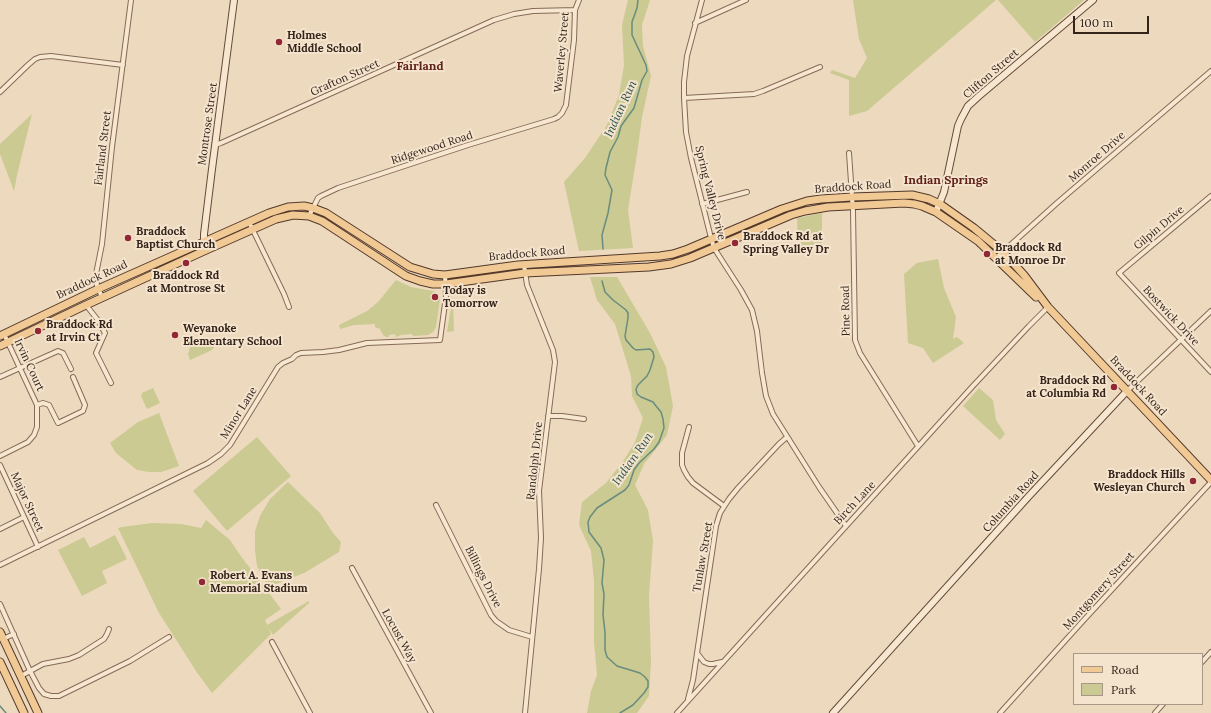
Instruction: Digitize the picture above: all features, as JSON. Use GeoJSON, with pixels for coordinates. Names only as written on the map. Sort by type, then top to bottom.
{"type":"FeatureCollection","features":[{"type":"Feature","properties":{"kind":"main road","name":"Braddock Road"},"geometry":{"type":"LineString","coordinates":[[2,335],[98,288],[278,209],[304,206],[326,213],[410,267],[433,274],[445,275],[524,265],[673,254],[711,240],[795,204],[821,199],[912,195],[929,199],[940,204],[974,228],[1003,252],[1024,275],[1048,307]]}},
{"type":"Feature","properties":{"kind":"main road","name":"Braddock Road"},"geometry":{"type":"LineString","coordinates":[[0,346],[102,297],[276,219],[286,216],[309,216],[326,224],[406,276],[433,284],[446,284],[525,274],[660,265],[682,261],[798,213],[821,208],[904,203],[914,204],[936,212],[978,241],[1026,288],[1048,307],[1211,480]]}},
{"type":"Feature","properties":{"kind":"main road"},"geometry":{"type":"LineString","coordinates":[[2,636],[38,713]]}},
{"type":"Feature","properties":{"kind":"main road"},"geometry":{"type":"LineString","coordinates":[[0,662],[24,713]]}},
{"type":"Feature","properties":{"kind":"street","name":"Fairland Street"},"geometry":{"type":"LineString","coordinates":[[102,297],[98,288],[96,274],[102,244],[112,147],[131,0]]}},
{"type":"Feature","properties":{"kind":"street","name":"Montrose Street"},"geometry":{"type":"LineString","coordinates":[[204,251],[215,145],[234,0]]}},
{"type":"Feature","properties":{"kind":"street","name":"Waverley Street"},"geometry":{"type":"LineString","coordinates":[[566,105],[574,40],[575,10],[579,0]]}},
{"type":"Feature","properties":{"kind":"street","name":"Spring Valley Drive"},"geometry":{"type":"LineString","coordinates":[[702,0],[695,23],[685,70],[684,98],[686,132],[711,240],[714,248],[752,310],[758,331],[766,396],[773,414],[819,487],[846,526]]}},
{"type":"Feature","properties":{"kind":"street"},"geometry":{"type":"LineString","coordinates":[[695,23],[746,0]]}},
{"type":"Feature","properties":{"kind":"street","name":"Clifton Street"},"geometry":{"type":"LineString","coordinates":[[936,212],[944,192],[949,173],[958,126],[968,106],[1093,0]]}},
{"type":"Feature","properties":{"kind":"street","name":"Grafton Street"},"geometry":{"type":"LineString","coordinates":[[215,145],[494,20],[533,10],[575,10]]}},
{"type":"Feature","properties":{"kind":"street"},"geometry":{"type":"LineString","coordinates":[[0,92],[28,64],[40,57],[51,56],[123,65]]}},
{"type":"Feature","properties":{"kind":"street"},"geometry":{"type":"LineString","coordinates":[[684,98],[754,94],[820,67]]}},
{"type":"Feature","properties":{"kind":"street","name":"Monroe Drive"},"geometry":{"type":"LineString","coordinates":[[996,258],[1057,203],[1211,71]]}},
{"type":"Feature","properties":{"kind":"street","name":"Ridgewood Road"},"geometry":{"type":"LineString","coordinates":[[309,216],[318,198],[338,188],[468,145],[554,119],[562,113],[566,105]]}},
{"type":"Feature","properties":{"kind":"street","name":"Pine Road"},"geometry":{"type":"LineString","coordinates":[[849,153],[853,206],[855,340],[860,353],[918,446]]}},
{"type":"Feature","properties":{"kind":"street"},"geometry":{"type":"LineString","coordinates":[[702,204],[747,192]]}},
{"type":"Feature","properties":{"kind":"street","name":"Gilpin Drive"},"geometry":{"type":"LineString","coordinates":[[1119,273],[1211,196]]}},
{"type":"Feature","properties":{"kind":"street"},"geometry":{"type":"LineString","coordinates":[[249,222],[289,307]]}},
{"type":"Feature","properties":{"kind":"street","name":"Randolph Drive"},"geometry":{"type":"LineString","coordinates":[[524,265],[530,295],[555,357],[539,491],[541,538],[525,713]]}},
{"type":"Feature","properties":{"kind":"street","name":"Bostwick Drive"},"geometry":{"type":"LineString","coordinates":[[1119,273],[1211,372]]}},
{"type":"Feature","properties":{"kind":"street","name":"Minor Lane"},"geometry":{"type":"LineString","coordinates":[[0,565],[208,463],[221,454],[230,445],[278,367],[283,362],[292,359],[296,355],[330,351],[368,343],[440,340],[446,296],[445,275]]}},
{"type":"Feature","properties":{"kind":"street"},"geometry":{"type":"LineString","coordinates":[[86,305],[97,319],[104,333],[96,353],[111,384]]}},
{"type":"Feature","properties":{"kind":"street","name":"Birch Lane"},"geometry":{"type":"LineString","coordinates":[[677,713],[918,446],[1048,307]]}},
{"type":"Feature","properties":{"kind":"street","name":"Columbia Road"},"geometry":{"type":"LineString","coordinates":[[833,713],[1029,496],[1127,391],[1211,311]]}},
{"type":"Feature","properties":{"kind":"street","name":"Irvin Court"},"geometry":{"type":"LineString","coordinates":[[0,456],[28,442],[34,436],[37,427],[37,405],[8,342],[2,335]]}},
{"type":"Feature","properties":{"kind":"street"},"geometry":{"type":"LineString","coordinates":[[0,377],[58,351],[64,353],[71,369]]}},
{"type":"Feature","properties":{"kind":"street"},"geometry":{"type":"LineString","coordinates":[[37,405],[43,403],[49,406],[58,423],[83,411],[85,405],[73,377]]}},
{"type":"Feature","properties":{"kind":"street"},"geometry":{"type":"LineString","coordinates":[[548,416],[584,419]]}},
{"type":"Feature","properties":{"kind":"street"},"geometry":{"type":"LineString","coordinates":[[689,427],[682,453],[682,465],[684,470],[693,483],[724,506]]}},
{"type":"Feature","properties":{"kind":"street","name":"Tunlaw Street"},"geometry":{"type":"LineString","coordinates":[[686,703],[690,695],[693,680],[716,526],[720,512],[738,488],[787,437]]}},
{"type":"Feature","properties":{"kind":"street","name":"Major Street"},"geometry":{"type":"LineString","coordinates":[[0,465],[38,547]]}},
{"type":"Feature","properties":{"kind":"street"},"geometry":{"type":"LineString","coordinates":[[0,478],[5,476]]}},
{"type":"Feature","properties":{"kind":"street","name":"Montgomery Street"},"geometry":{"type":"LineString","coordinates":[[1000,713],[1211,480]]}},
{"type":"Feature","properties":{"kind":"street","name":"Billings Drive"},"geometry":{"type":"LineString","coordinates":[[436,505],[491,615],[496,621],[509,630],[532,637]]}},
{"type":"Feature","properties":{"kind":"street"},"geometry":{"type":"LineString","coordinates":[[0,529],[24,517]]}},
{"type":"Feature","properties":{"kind":"street","name":"Locust Way"},"geometry":{"type":"LineString","coordinates":[[352,568],[431,713]]}},
{"type":"Feature","properties":{"kind":"street"},"geometry":{"type":"LineString","coordinates":[[0,604],[39,688],[44,694],[52,696],[59,696],[130,661],[169,637]]}},
{"type":"Feature","properties":{"kind":"street"},"geometry":{"type":"LineString","coordinates":[[21,676],[43,664],[70,659],[80,655],[104,639],[109,629]]}},
{"type":"Feature","properties":{"kind":"street"},"geometry":{"type":"LineString","coordinates":[[2,636],[14,634]]}},
{"type":"Feature","properties":{"kind":"street"},"geometry":{"type":"LineString","coordinates":[[272,642],[310,713]]}},
{"type":"Feature","properties":{"kind":"street"},"geometry":{"type":"LineString","coordinates":[[1203,661],[1211,652]]}},
{"type":"Feature","properties":{"kind":"street"},"geometry":{"type":"LineString","coordinates":[[696,653],[704,662],[709,664],[718,664],[724,661]]}},
{"type":"Feature","properties":{"kind":"street"},"geometry":{"type":"LineString","coordinates":[[1155,713],[1162,705]]}},
{"type":"Feature","properties":{"kind":"green space"},"geometry":{"type":"Polygon","coordinates":[[[628,0],[650,0],[642,25],[643,46],[651,76],[642,117],[628,210],[633,248],[579,251],[564,182],[585,158],[607,125],[619,95],[624,65],[622,25],[628,0]]]}},
{"type":"Feature","properties":{"kind":"green space"},"geometry":{"type":"Polygon","coordinates":[[[853,0],[996,0],[867,111],[849,116],[849,80],[830,73],[832,70],[855,78],[867,58],[859,39],[853,0]]]}},
{"type":"Feature","properties":{"kind":"green space"},"geometry":{"type":"Polygon","coordinates":[[[998,0],[1084,0],[1035,42],[998,0]]]}},
{"type":"Feature","properties":{"kind":"green space"},"geometry":{"type":"Polygon","coordinates":[[[32,114],[14,191],[0,154],[0,144],[32,114]]]}},
{"type":"Feature","properties":{"kind":"green space"},"geometry":{"type":"Polygon","coordinates":[[[822,213],[822,246],[798,246],[797,218],[822,213]]]}},
{"type":"Feature","properties":{"kind":"green space"},"geometry":{"type":"Polygon","coordinates":[[[938,259],[944,288],[956,317],[953,339],[957,337],[964,343],[933,363],[923,348],[908,343],[904,274],[917,263],[938,259]]]}},
{"type":"Feature","properties":{"kind":"green space"},"geometry":{"type":"Polygon","coordinates":[[[590,277],[617,277],[650,333],[666,367],[673,406],[667,435],[644,464],[635,485],[648,510],[653,541],[649,596],[651,661],[649,696],[637,713],[587,713],[591,691],[597,675],[594,642],[594,581],[591,551],[579,525],[582,502],[606,483],[624,460],[635,442],[643,418],[632,396],[631,376],[615,324],[597,300],[590,277]]]}},
{"type":"Feature","properties":{"kind":"green space"},"geometry":{"type":"Polygon","coordinates":[[[396,280],[411,287],[438,293],[440,299],[436,327],[433,332],[428,335],[414,336],[411,334],[396,337],[395,334],[386,337],[380,329],[375,327],[375,324],[354,325],[340,329],[339,325],[367,311],[378,302],[396,280]]]}},
{"type":"Feature","properties":{"kind":"green space"},"geometry":{"type":"Polygon","coordinates":[[[452,302],[454,331],[447,332],[452,302]]]}},
{"type":"Feature","properties":{"kind":"green space"},"geometry":{"type":"Polygon","coordinates":[[[210,337],[214,347],[212,350],[190,360],[188,354],[190,347],[210,337]]]}},
{"type":"Feature","properties":{"kind":"green space"},"geometry":{"type":"Polygon","coordinates":[[[153,388],[160,403],[147,409],[141,396],[142,393],[153,388]]]}},
{"type":"Feature","properties":{"kind":"green space"},"geometry":{"type":"Polygon","coordinates":[[[979,388],[993,400],[996,420],[1005,434],[1000,440],[963,406],[979,388]]]}},
{"type":"Feature","properties":{"kind":"green space"},"geometry":{"type":"Polygon","coordinates":[[[159,413],[179,466],[161,472],[137,470],[116,453],[110,443],[138,422],[159,413]]]}},
{"type":"Feature","properties":{"kind":"green space"},"geometry":{"type":"Polygon","coordinates":[[[257,437],[291,476],[227,531],[193,491],[257,437]]]}},
{"type":"Feature","properties":{"kind":"green space"},"geometry":{"type":"Polygon","coordinates":[[[288,482],[320,513],[333,533],[341,542],[339,552],[304,573],[268,587],[257,566],[255,531],[260,516],[270,499],[288,482]]]}},
{"type":"Feature","properties":{"kind":"green space","name":"Robert A. Evans Memorial Stadium"},"geometry":{"type":"Polygon","coordinates":[[[206,520],[230,540],[281,609],[265,620],[267,625],[309,601],[309,603],[273,635],[269,628],[271,634],[212,693],[159,613],[118,528],[152,523],[181,524],[201,528],[206,520]]]}},
{"type":"Feature","properties":{"kind":"green space"},"geometry":{"type":"Polygon","coordinates":[[[115,535],[127,559],[102,571],[107,583],[82,596],[58,550],[84,537],[90,548],[115,535]]]}},
{"type":"Feature","properties":{"kind":"waterway","name":"Indian Run"},"geometry":{"type":"LineString","coordinates":[[603,249],[602,235],[612,190],[605,175],[606,168],[610,152],[618,137],[621,126],[634,108],[642,80],[647,71],[646,65],[632,35],[632,22],[638,0]]}},
{"type":"Feature","properties":{"kind":"waterway","name":"Indian Run"},"geometry":{"type":"LineString","coordinates":[[602,281],[605,292],[628,313],[625,336],[626,340],[636,350],[650,349],[653,352],[654,357],[650,370],[636,389],[637,394],[653,402],[661,412],[664,428],[659,442],[634,470],[629,485],[625,490],[597,508],[588,522],[589,532],[601,548],[604,560],[602,583],[604,594],[603,615],[605,650],[607,657],[617,666],[640,673],[648,681],[648,687],[644,693],[633,705],[620,713]]}},
{"type":"Feature","properties":{"kind":"waterway"},"geometry":{"type":"LineString","coordinates":[[0,706],[6,713]]}},
{"type":"Feature","properties":{"kind":"place","name":"Holmes Middle School"},"geometry":{"type":"Point","coordinates":[279,42]}},
{"type":"Feature","properties":{"kind":"place","name":"Braddock Baptist Church"},"geometry":{"type":"Point","coordinates":[128,238]}},
{"type":"Feature","properties":{"kind":"place","name":"Braddock Rd at Spring Valley Dr"},"geometry":{"type":"Point","coordinates":[735,243]}},
{"type":"Feature","properties":{"kind":"place","name":"Braddock Rd at Monroe Dr"},"geometry":{"type":"Point","coordinates":[987,254]}},
{"type":"Feature","properties":{"kind":"place","name":"Braddock Rd at Montrose St"},"geometry":{"type":"Point","coordinates":[186,263]}},
{"type":"Feature","properties":{"kind":"place","name":"Today is Tomorrow"},"geometry":{"type":"Point","coordinates":[435,297]}},
{"type":"Feature","properties":{"kind":"place","name":"Braddock Rd at Irvin Ct"},"geometry":{"type":"Point","coordinates":[38,331]}},
{"type":"Feature","properties":{"kind":"place","name":"Weyanoke Elementary School"},"geometry":{"type":"Point","coordinates":[175,335]}},
{"type":"Feature","properties":{"kind":"place","name":"Braddock Rd at Columbia Rd"},"geometry":{"type":"Point","coordinates":[1114,387]}},
{"type":"Feature","properties":{"kind":"place","name":"Braddock Hills Wesleyan Church"},"geometry":{"type":"Point","coordinates":[1193,481]}},
{"type":"Feature","properties":{"kind":"place","name":"Robert A. Evans Memorial Stadium"},"geometry":{"type":"Point","coordinates":[202,582]}},
{"type":"Feature","properties":{"kind":"district","name":"Fairland"},"geometry":{"type":"Point","coordinates":[420,67]}},
{"type":"Feature","properties":{"kind":"district","name":"Indian Springs"},"geometry":{"type":"Point","coordinates":[946,181]}}]}
